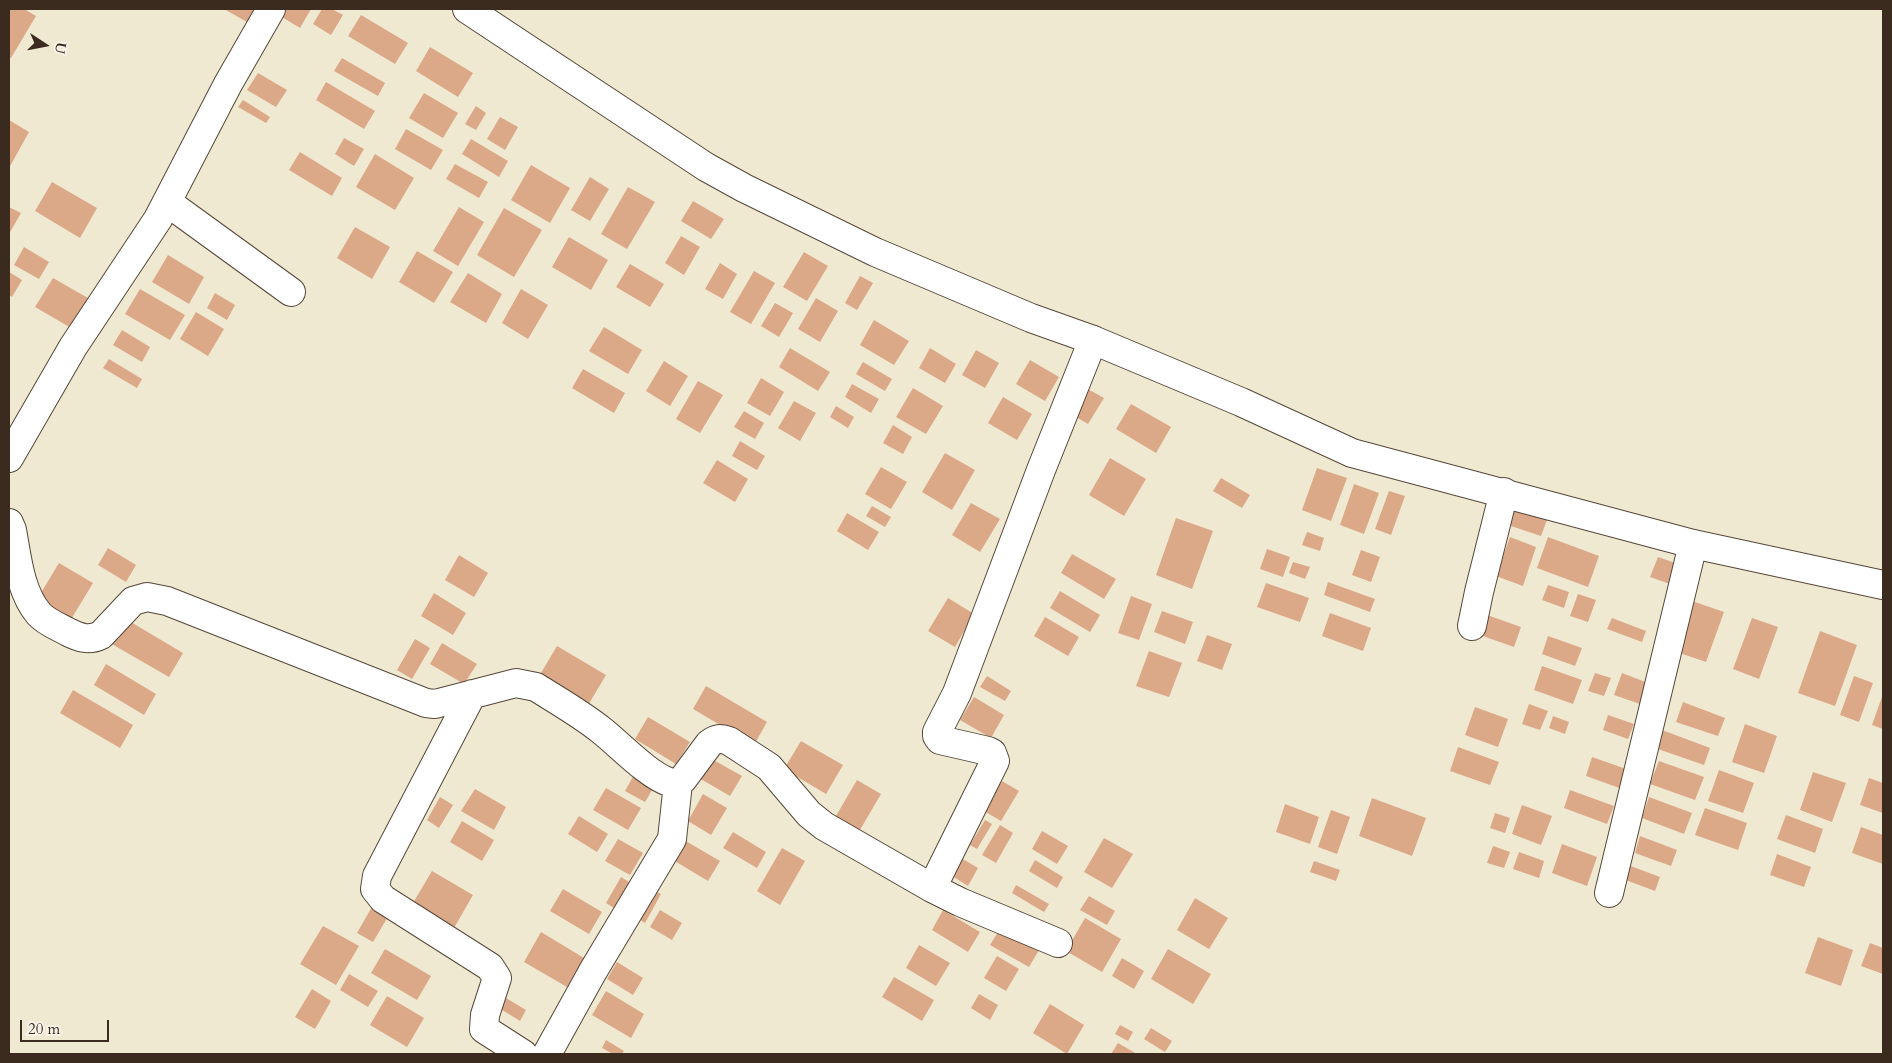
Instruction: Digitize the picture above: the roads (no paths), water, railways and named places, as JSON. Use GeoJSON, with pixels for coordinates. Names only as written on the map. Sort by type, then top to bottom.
{"type":"FeatureCollection","features":[{"type":"Feature","properties":{"kind":"street"},"geometry":{"type":"LineString","coordinates":[[9,458],[73,346],[150,233],[228,84],[271,9]]}},
{"type":"Feature","properties":{"kind":"street"},"geometry":{"type":"LineString","coordinates":[[467,9],[706,167],[744,188],[875,252],[1031,318],[1093,340],[1241,402],[1352,453],[1504,492],[1693,544],[1757,556],[1883,585]]}},
{"type":"Feature","properties":{"kind":"street"},"geometry":{"type":"LineString","coordinates":[[167,202],[291,292]]}},
{"type":"Feature","properties":{"kind":"street"},"geometry":{"type":"LineString","coordinates":[[932,888],[995,761],[992,753],[944,742],[937,736],[937,732],[957,693],[1040,470],[1093,340]]}},
{"type":"Feature","properties":{"kind":"street"},"geometry":{"type":"LineString","coordinates":[[1472,626],[1504,492]]}},
{"type":"Feature","properties":{"kind":"street"},"geometry":{"type":"LineString","coordinates":[[9,523],[26,592],[32,603],[40,615],[56,626],[81,638],[95,638],[101,635],[134,601],[147,597],[168,601],[419,701],[435,704],[516,683],[536,687],[596,726],[647,769],[668,782],[678,783],[683,779],[709,744],[715,739],[722,738],[769,767],[816,820],[932,888],[960,902],[1058,943]]}},
{"type":"Feature","properties":{"kind":"street"},"geometry":{"type":"LineString","coordinates":[[1609,893],[1693,544]]}},
{"type":"Feature","properties":{"kind":"street"},"geometry":{"type":"LineString","coordinates":[[472,694],[377,876],[375,889],[383,899],[490,967],[497,978],[485,1015],[484,1029],[522,1054]]}},
{"type":"Feature","properties":{"kind":"street"},"geometry":{"type":"LineString","coordinates":[[547,1054],[593,971],[671,842],[675,828],[678,783]]}}]}
